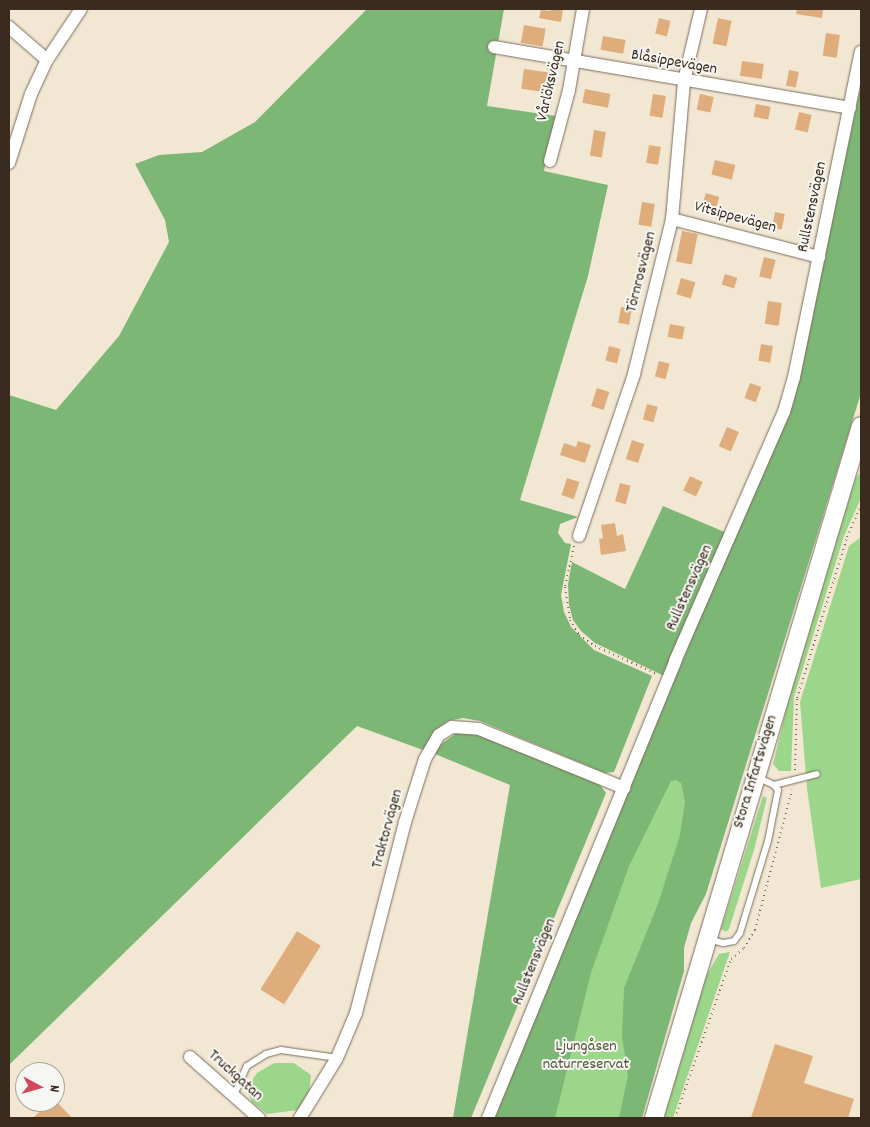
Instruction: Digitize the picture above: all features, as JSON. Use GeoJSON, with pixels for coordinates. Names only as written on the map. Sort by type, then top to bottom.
{"type":"FeatureCollection","features":[{"type":"Feature","properties":{"kind":"main road","name":"Stora Infartsvägen"},"geometry":{"type":"LineString","coordinates":[[654,1118],[754,776],[856,460],[861,426]]}},
{"type":"Feature","properties":{"kind":"street"},"geometry":{"type":"LineString","coordinates":[[9,163],[31,94],[47,60],[81,9]]}},
{"type":"Feature","properties":{"kind":"street","name":"Vårlöksvägen"},"geometry":{"type":"LineString","coordinates":[[550,160],[574,61],[583,9]]}},
{"type":"Feature","properties":{"kind":"street","name":"Törnrosvägen"},"geometry":{"type":"LineString","coordinates":[[579,536],[634,374],[672,219],[684,82],[701,9]]}},
{"type":"Feature","properties":{"kind":"street"},"geometry":{"type":"LineString","coordinates":[[9,27],[47,60]]}},
{"type":"Feature","properties":{"kind":"street","name":"Blåsippevägen"},"geometry":{"type":"LineString","coordinates":[[494,47],[684,82],[850,108]]}},
{"type":"Feature","properties":{"kind":"street","name":"Rullstensvägen"},"geometry":{"type":"LineString","coordinates":[[488,1118],[668,679],[784,412],[794,377],[861,52]]}},
{"type":"Feature","properties":{"kind":"street","name":"Vitsippevägen"},"geometry":{"type":"LineString","coordinates":[[672,219],[819,257]]}},
{"type":"Feature","properties":{"kind":"street","name":"Traktorvägen"},"geometry":{"type":"LineString","coordinates":[[300,1118],[336,1058],[356,1013],[405,822],[425,759],[440,735],[452,727],[479,729],[624,788]]}},
{"type":"Feature","properties":{"kind":"street","name":"Truckgatan"},"geometry":{"type":"LineString","coordinates":[[190,1057],[259,1118]]}},
{"type":"Feature","properties":{"kind":"lane"},"geometry":{"type":"LineString","coordinates":[[754,776],[774,785],[817,774]]}},
{"type":"Feature","properties":{"kind":"lane"},"geometry":{"type":"LineString","coordinates":[[707,939],[722,943],[734,941],[740,933],[778,800],[774,785]]}},
{"type":"Feature","properties":{"kind":"lane"},"geometry":{"type":"LineString","coordinates":[[234,1095],[247,1066],[266,1054],[281,1050],[336,1058]]}},
{"type":"Feature","properties":{"kind":"path"},"geometry":{"type":"LineString","coordinates":[[579,536],[565,587],[570,620],[580,635],[595,646],[668,679]]}},
{"type":"Feature","properties":{"kind":"green space"},"geometry":{"type":"Polygon","coordinates":[[[367,9],[504,9],[487,106],[556,116],[544,171],[608,185],[588,276],[520,500],[578,517],[560,524],[558,533],[565,543],[571,544],[561,595],[564,612],[571,627],[594,650],[652,676],[614,772],[605,773],[480,721],[463,718],[448,721],[438,728],[423,750],[357,726],[9,1065],[9,395],[56,410],[119,336],[169,242],[165,220],[135,164],[159,155],[202,152],[255,122],[367,9]]]}},
{"type":"Feature","properties":{"kind":"green space"},"geometry":{"type":"Polygon","coordinates":[[[861,85],[861,393],[706,894],[691,923],[684,948],[684,971],[642,1118],[619,1118],[628,1076],[622,1036],[624,988],[658,904],[680,835],[685,802],[681,783],[676,780],[671,781],[629,866],[591,973],[555,1118],[494,1118],[797,383],[861,85]]]}},
{"type":"Feature","properties":{"kind":"green space"},"geometry":{"type":"Polygon","coordinates":[[[861,472],[861,498],[844,536],[794,697],[791,771],[779,771],[773,764],[787,706],[855,479],[861,472]]]}},
{"type":"Feature","properties":{"kind":"green space"},"geometry":{"type":"Polygon","coordinates":[[[663,506],[727,533],[664,676],[595,643],[581,631],[573,620],[569,605],[568,584],[572,562],[625,589],[663,506]]]}},
{"type":"Feature","properties":{"kind":"green space"},"geometry":{"type":"Polygon","coordinates":[[[861,537],[861,879],[821,888],[807,788],[800,702],[849,546],[861,537]]]}},
{"type":"Feature","properties":{"kind":"green space","name":"Ljungåsen naturreservat"},"geometry":{"type":"Polygon","coordinates":[[[677,671],[719,829],[631,1118],[497,1118],[677,671]]]}},
{"type":"Feature","properties":{"kind":"green space"},"geometry":{"type":"Polygon","coordinates":[[[458,732],[479,734],[600,785],[606,793],[471,1118],[453,1118],[510,785],[435,754],[441,744],[458,732]]]}},
{"type":"Feature","properties":{"kind":"green space"},"geometry":{"type":"Polygon","coordinates":[[[763,796],[767,798],[754,850],[729,929],[726,932],[721,929],[763,796]]]}},
{"type":"Feature","properties":{"kind":"green space"},"geometry":{"type":"Polygon","coordinates":[[[730,952],[673,1118],[664,1118],[706,976],[719,954],[730,952]]]}},
{"type":"Feature","properties":{"kind":"green space"},"geometry":{"type":"Polygon","coordinates":[[[274,1063],[294,1063],[311,1075],[309,1094],[298,1110],[267,1114],[252,1102],[248,1093],[251,1082],[257,1073],[274,1063]]]}},
{"type":"Feature","properties":{"kind":"building"},"geometry":{"type":"Polygon","coordinates":[[[551,9],[563,9],[561,22],[539,18],[541,10],[550,11],[551,9]]]}},
{"type":"Feature","properties":{"kind":"building"},"geometry":{"type":"Polygon","coordinates":[[[797,9],[823,9],[822,18],[796,14],[797,9]]]}},
{"type":"Feature","properties":{"kind":"building"},"geometry":{"type":"Polygon","coordinates":[[[659,18],[671,21],[667,36],[655,34],[659,18]]]}},
{"type":"Feature","properties":{"kind":"building"},"geometry":{"type":"Polygon","coordinates":[[[718,18],[732,21],[726,46],[713,43],[718,18]]]}},
{"type":"Feature","properties":{"kind":"building"},"geometry":{"type":"Polygon","coordinates":[[[524,25],[546,29],[543,47],[521,43],[524,25]]]}},
{"type":"Feature","properties":{"kind":"building"},"geometry":{"type":"Polygon","coordinates":[[[826,33],[840,35],[837,58],[823,56],[826,33]]]}},
{"type":"Feature","properties":{"kind":"building"},"geometry":{"type":"Polygon","coordinates":[[[603,36],[626,40],[623,54],[601,50],[603,36]]]}},
{"type":"Feature","properties":{"kind":"building"},"geometry":{"type":"Polygon","coordinates":[[[742,61],[764,64],[762,79],[740,76],[742,61]]]}},
{"type":"Feature","properties":{"kind":"building"},"geometry":{"type":"Polygon","coordinates":[[[524,69],[552,73],[549,93],[521,89],[524,69]]]}},
{"type":"Feature","properties":{"kind":"building"},"geometry":{"type":"Polygon","coordinates":[[[789,70],[799,72],[796,88],[786,86],[789,70]]]}},
{"type":"Feature","properties":{"kind":"building"},"geometry":{"type":"Polygon","coordinates":[[[585,89],[611,94],[608,108],[582,103],[585,89]]]}},
{"type":"Feature","properties":{"kind":"building"},"geometry":{"type":"Polygon","coordinates":[[[653,94],[666,96],[662,118],[650,116],[653,94]]]}},
{"type":"Feature","properties":{"kind":"building"},"geometry":{"type":"Polygon","coordinates":[[[700,94],[714,97],[710,113],[697,110],[700,94]]]}},
{"type":"Feature","properties":{"kind":"building"},"geometry":{"type":"Polygon","coordinates":[[[756,104],[771,107],[768,120],[754,117],[756,104]]]}},
{"type":"Feature","properties":{"kind":"building"},"geometry":{"type":"Polygon","coordinates":[[[799,112],[812,115],[808,132],[795,130],[799,112]]]}},
{"type":"Feature","properties":{"kind":"building"},"geometry":{"type":"Polygon","coordinates":[[[594,130],[606,132],[602,158],[590,156],[594,130]]]}},
{"type":"Feature","properties":{"kind":"building"},"geometry":{"type":"Polygon","coordinates":[[[649,145],[661,147],[658,165],[646,163],[649,145]]]}},
{"type":"Feature","properties":{"kind":"building"},"geometry":{"type":"Polygon","coordinates":[[[715,160],[735,165],[732,180],[711,175],[715,160]]]}},
{"type":"Feature","properties":{"kind":"building"},"geometry":{"type":"Polygon","coordinates":[[[706,193],[719,197],[715,212],[701,208],[706,193]]]}},
{"type":"Feature","properties":{"kind":"building"},"geometry":{"type":"Polygon","coordinates":[[[642,202],[655,204],[651,227],[638,225],[642,202]]]}},
{"type":"Feature","properties":{"kind":"building"},"geometry":{"type":"Polygon","coordinates":[[[775,212],[785,214],[782,230],[772,228],[775,212]]]}},
{"type":"Feature","properties":{"kind":"building"},"geometry":{"type":"Polygon","coordinates":[[[682,231],[698,234],[692,264],[676,261],[682,231]]]}},
{"type":"Feature","properties":{"kind":"building"},"geometry":{"type":"Polygon","coordinates":[[[764,257],[776,260],[771,279],[759,276],[764,257]]]}},
{"type":"Feature","properties":{"kind":"building"},"geometry":{"type":"Polygon","coordinates":[[[725,274],[737,278],[734,288],[722,284],[725,274]]]}},
{"type":"Feature","properties":{"kind":"building"},"geometry":{"type":"Polygon","coordinates":[[[681,278],[695,282],[691,298],[676,294],[681,278]]]}},
{"type":"Feature","properties":{"kind":"building"},"geometry":{"type":"Polygon","coordinates":[[[768,301],[782,303],[779,326],[765,324],[768,301]]]}},
{"type":"Feature","properties":{"kind":"building"},"geometry":{"type":"Polygon","coordinates":[[[621,307],[632,309],[629,325],[618,323],[621,307]]]}},
{"type":"Feature","properties":{"kind":"building"},"geometry":{"type":"Polygon","coordinates":[[[670,324],[685,327],[682,340],[668,337],[670,324]]]}},
{"type":"Feature","properties":{"kind":"building"},"geometry":{"type":"Polygon","coordinates":[[[761,344],[773,346],[770,363],[758,361],[761,344]]]}},
{"type":"Feature","properties":{"kind":"building"},"geometry":{"type":"Polygon","coordinates":[[[609,346],[621,349],[617,363],[605,361],[609,346]]]}},
{"type":"Feature","properties":{"kind":"building"},"geometry":{"type":"Polygon","coordinates":[[[659,361],[670,364],[665,379],[655,376],[659,361]]]}},
{"type":"Feature","properties":{"kind":"building"},"geometry":{"type":"Polygon","coordinates":[[[750,383],[761,387],[756,402],[745,398],[750,383]]]}},
{"type":"Feature","properties":{"kind":"building"},"geometry":{"type":"Polygon","coordinates":[[[597,388],[609,392],[603,410],[591,406],[597,388]]]}},
{"type":"Feature","properties":{"kind":"building"},"geometry":{"type":"Polygon","coordinates":[[[647,404],[658,407],[653,422],[643,419],[647,404]]]}},
{"type":"Feature","properties":{"kind":"building"},"geometry":{"type":"Polygon","coordinates":[[[727,427],[739,432],[731,451],[719,446],[727,427]]]}},
{"type":"Feature","properties":{"kind":"building"},"geometry":{"type":"Polygon","coordinates":[[[632,440],[644,444],[638,463],[626,459],[632,440]]]}},
{"type":"Feature","properties":{"kind":"building"},"geometry":{"type":"Polygon","coordinates":[[[578,441],[591,445],[585,463],[560,455],[564,443],[576,447],[578,441]]]}},
{"type":"Feature","properties":{"kind":"building"},"geometry":{"type":"Polygon","coordinates":[[[690,476],[703,482],[696,496],[683,491],[690,476]]]}},
{"type":"Feature","properties":{"kind":"building"},"geometry":{"type":"Polygon","coordinates":[[[567,478],[579,482],[574,499],[561,495],[567,478]]]}},
{"type":"Feature","properties":{"kind":"building"},"geometry":{"type":"Polygon","coordinates":[[[620,483],[631,486],[626,504],[615,501],[620,483]]]}},
{"type":"Feature","properties":{"kind":"building"},"geometry":{"type":"Polygon","coordinates":[[[615,523],[617,536],[623,534],[626,551],[601,555],[599,539],[603,538],[601,525],[615,523]]]}},
{"type":"Feature","properties":{"kind":"building"},"geometry":{"type":"Polygon","coordinates":[[[297,931],[321,946],[284,1004],[260,990],[297,931]]]}},
{"type":"Feature","properties":{"kind":"building"},"geometry":{"type":"Polygon","coordinates":[[[775,1044],[813,1056],[804,1083],[854,1099],[848,1118],[751,1118],[775,1044]]]}},
{"type":"Feature","properties":{"kind":"building"},"geometry":{"type":"Polygon","coordinates":[[[65,1111],[72,1118],[33,1118],[39,1112],[65,1111]]]}}]}
